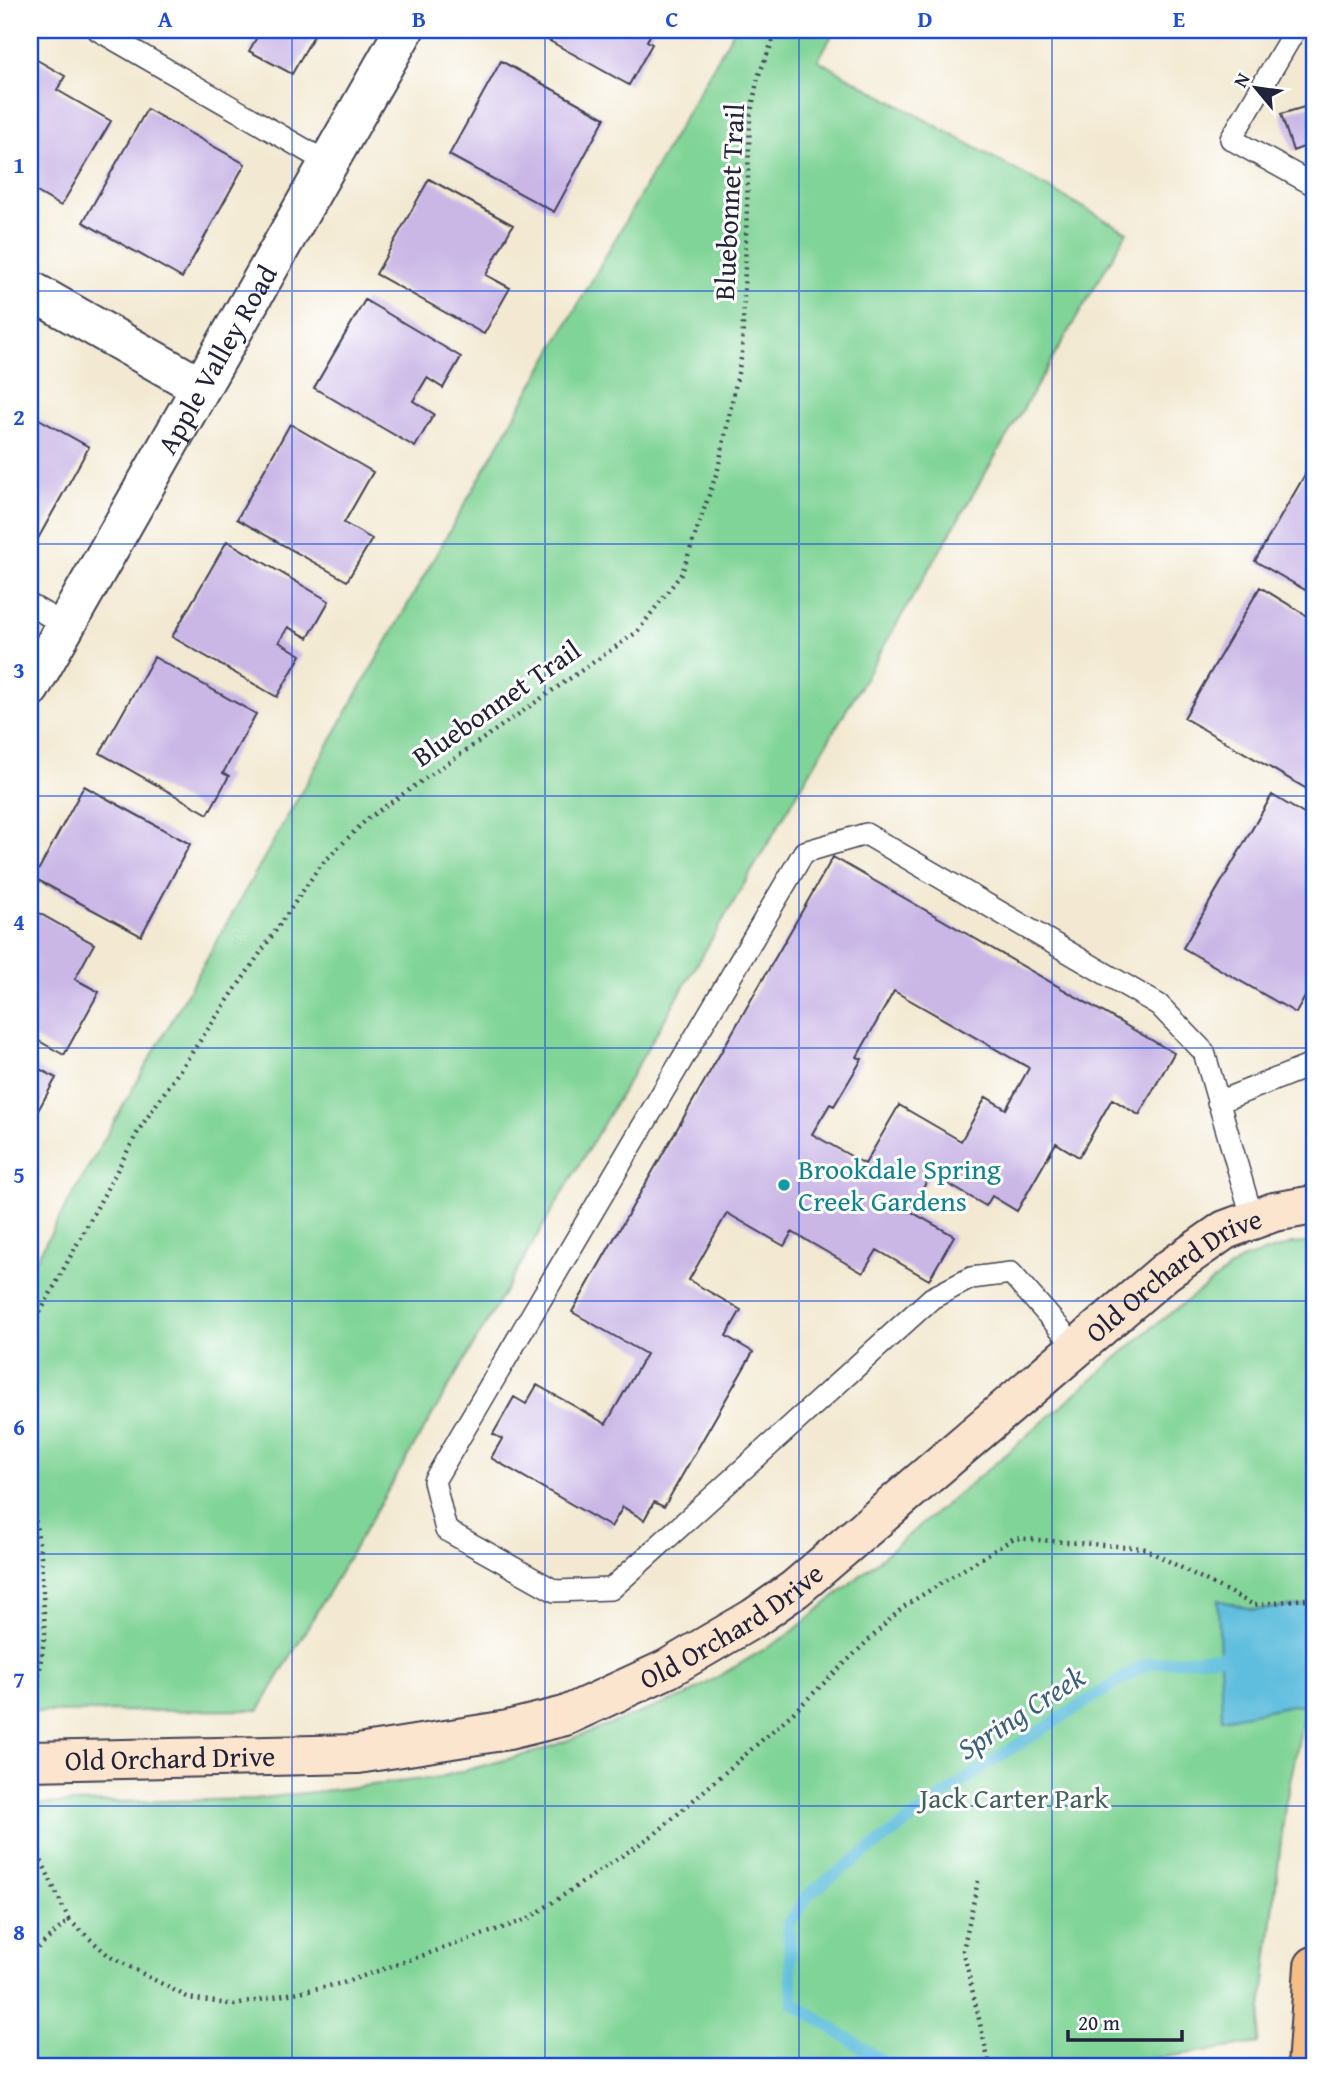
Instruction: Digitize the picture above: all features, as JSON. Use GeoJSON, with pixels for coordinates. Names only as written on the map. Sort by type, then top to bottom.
{"type":"FeatureCollection","features":[{"type":"Feature","properties":{"kind":"main road"},"geometry":{"type":"LineString","coordinates":[[1305,2067],[1314,1966]]}},
{"type":"Feature","properties":{"kind":"street","name":"Apple Valley Road"},"geometry":{"type":"LineString","coordinates":[[30,688],[404,30]]}},
{"type":"Feature","properties":{"kind":"street"},"geometry":{"type":"LineString","coordinates":[[30,290],[201,387]]}},
{"type":"Feature","properties":{"kind":"street","name":"Old Orchard Drive"},"geometry":{"type":"LineString","coordinates":[[31,1743],[358,1754],[508,1730],[565,1716],[667,1669],[754,1618],[795,1589],[1165,1272],[1225,1230],[1274,1212],[1314,1205]]}},
{"type":"Feature","properties":{"kind":"lane"},"geometry":{"type":"LineString","coordinates":[[98,30],[328,163]]}},
{"type":"Feature","properties":{"kind":"lane"},"geometry":{"type":"LineString","coordinates":[[1295,30],[1231,139],[1314,185]]}},
{"type":"Feature","properties":{"kind":"lane"},"geometry":{"type":"LineString","coordinates":[[30,605],[65,625]]}},
{"type":"Feature","properties":{"kind":"lane"},"geometry":{"type":"LineString","coordinates":[[1077,1348],[1011,1273],[971,1278],[932,1298],[611,1589],[555,1591],[446,1530],[434,1481],[804,852],[866,834],[1159,1005],[1204,1052],[1253,1220]]}},
{"type":"Feature","properties":{"kind":"lane"},"geometry":{"type":"LineString","coordinates":[[1218,1102],[1314,1064]]}},
{"type":"Feature","properties":{"kind":"path","name":"Bluebonnet Trail"},"geometry":{"type":"LineString","coordinates":[[30,1331],[140,1128],[320,866],[367,819],[636,632],[682,573],[718,469],[742,354],[750,117],[758,77],[777,30]]}},
{"type":"Feature","properties":{"kind":"path"},"geometry":{"type":"LineString","coordinates":[[30,1486],[41,1556],[44,1633],[31,1743]]}},
{"type":"Feature","properties":{"kind":"path"},"geometry":{"type":"LineString","coordinates":[[30,1814],[33,1843],[69,1920],[109,1956],[189,1998],[235,2005],[343,1983],[528,1919],[656,1833],[794,1712],[904,1607],[1014,1538],[1143,1548],[1254,1605],[1314,1598]]}},
{"type":"Feature","properties":{"kind":"path"},"geometry":{"type":"LineString","coordinates":[[978,1881],[963,1950],[990,2067]]}},
{"type":"Feature","properties":{"kind":"path"},"geometry":{"type":"LineString","coordinates":[[30,1955],[69,1920]]}},
{"type":"Feature","properties":{"kind":"green space"},"geometry":{"type":"Polygon","coordinates":[[[734,30],[835,30],[818,60],[1127,232],[259,1710],[30,1712],[30,1270],[734,30]]]}},
{"type":"Feature","properties":{"kind":"green space","name":"Jack Carter Park"},"geometry":{"type":"Polygon","coordinates":[[[1314,1242],[1314,1667],[1285,1806],[1258,2043],[1098,2067],[30,2067],[30,1804],[254,1799],[440,1777],[539,1751],[685,1696],[787,1636],[992,1466],[1150,1329],[1241,1260],[1292,1244],[1314,1242]]]}},
{"type":"Feature","properties":{"kind":"water"},"geometry":{"type":"Polygon","coordinates":[[[1218,1600],[1255,1610],[1314,1604],[1314,1703],[1222,1719],[1218,1600]]]}},
{"type":"Feature","properties":{"kind":"building"},"geometry":{"type":"Polygon","coordinates":[[[261,30],[317,30],[292,74],[249,51],[261,30]]]}},
{"type":"Feature","properties":{"kind":"building"},"geometry":{"type":"Polygon","coordinates":[[[530,30],[653,30],[647,41],[652,44],[629,85],[530,30]]]}},
{"type":"Feature","properties":{"kind":"building"},"geometry":{"type":"Polygon","coordinates":[[[30,56],[65,76],[57,90],[111,121],[61,206],[30,188],[30,56]]]}},
{"type":"Feature","properties":{"kind":"building"},"geometry":{"type":"Polygon","coordinates":[[[501,61],[605,118],[554,212],[449,155],[501,61]]]}},
{"type":"Feature","properties":{"kind":"building"},"geometry":{"type":"Polygon","coordinates":[[[1314,104],[1314,143],[1293,151],[1281,114],[1314,104]]]}},
{"type":"Feature","properties":{"kind":"building"},"geometry":{"type":"Polygon","coordinates":[[[147,109],[245,164],[182,278],[83,222],[147,109]]]}},
{"type":"Feature","properties":{"kind":"building"},"geometry":{"type":"Polygon","coordinates":[[[429,179],[513,225],[486,275],[510,288],[484,334],[376,274],[429,179]]]}},
{"type":"Feature","properties":{"kind":"building"},"geometry":{"type":"Polygon","coordinates":[[[365,300],[461,357],[443,388],[427,378],[413,401],[434,414],[415,447],[314,388],[365,300]]]}},
{"type":"Feature","properties":{"kind":"building"},"geometry":{"type":"Polygon","coordinates":[[[30,414],[89,447],[30,553],[30,414]]]}},
{"type":"Feature","properties":{"kind":"building"},"geometry":{"type":"Polygon","coordinates":[[[290,424],[373,472],[344,523],[372,539],[347,581],[237,519],[290,424]]]}},
{"type":"Feature","properties":{"kind":"building"},"geometry":{"type":"Polygon","coordinates":[[[1314,459],[1314,595],[1255,561],[1314,459]]]}},
{"type":"Feature","properties":{"kind":"building"},"geometry":{"type":"Polygon","coordinates":[[[227,541],[329,601],[308,638],[288,627],[279,642],[301,655],[277,697],[172,637],[227,541]]]}},
{"type":"Feature","properties":{"kind":"building"},"geometry":{"type":"Polygon","coordinates":[[[1260,587],[1314,620],[1314,793],[1184,718],[1260,587]]]}},
{"type":"Feature","properties":{"kind":"building"},"geometry":{"type":"Polygon","coordinates":[[[154,657],[256,714],[223,773],[229,776],[208,814],[100,753],[154,657]]]}},
{"type":"Feature","properties":{"kind":"building"},"geometry":{"type":"Polygon","coordinates":[[[84,786],[190,844],[141,936],[34,878],[84,786]]]}},
{"type":"Feature","properties":{"kind":"building"},"geometry":{"type":"Polygon","coordinates":[[[1272,795],[1314,820],[1314,981],[1296,1013],[1183,948],[1272,795]]]}},
{"type":"Feature","properties":{"kind":"building","name":"Brookdale Spring Creek Gardens"},"geometry":{"type":"Polygon","coordinates":[[[833,857],[1174,1053],[1139,1115],[1112,1099],[1079,1157],[1056,1143],[1017,1211],[992,1196],[986,1206],[931,1174],[910,1211],[954,1236],[929,1280],[877,1250],[863,1273],[792,1232],[784,1246],[727,1213],[689,1280],[741,1310],[726,1336],[753,1352],[664,1507],[654,1502],[644,1520],[623,1507],[611,1527],[491,1458],[502,1439],[493,1434],[514,1397],[526,1404],[537,1385],[606,1424],[646,1354],[572,1312],[833,857]],[[894,991],[857,1057],[862,1059],[834,1106],[830,1104],[812,1134],[865,1164],[899,1105],[961,1141],[986,1097],[1006,1109],[1029,1068],[894,991]]]}},
{"type":"Feature","properties":{"kind":"building"},"geometry":{"type":"Polygon","coordinates":[[[30,908],[94,944],[75,979],[99,992],[64,1055],[30,1036],[30,908]]]}},
{"type":"Feature","properties":{"kind":"building"},"geometry":{"type":"Polygon","coordinates":[[[30,1064],[56,1078],[30,1125],[30,1064]]]}},
{"type":"Feature","properties":{"kind":"waterway","name":"Spring Creek"},"geometry":{"type":"LineString","coordinates":[[892,2067],[793,2003],[788,1924],[811,1892],[989,1763],[1146,1664],[1234,1655]]}},
{"type":"Feature","properties":{"kind":"place","name":"Brookdale Spring Creek Gardens"},"geometry":{"type":"Point","coordinates":[784,1185]}}]}
